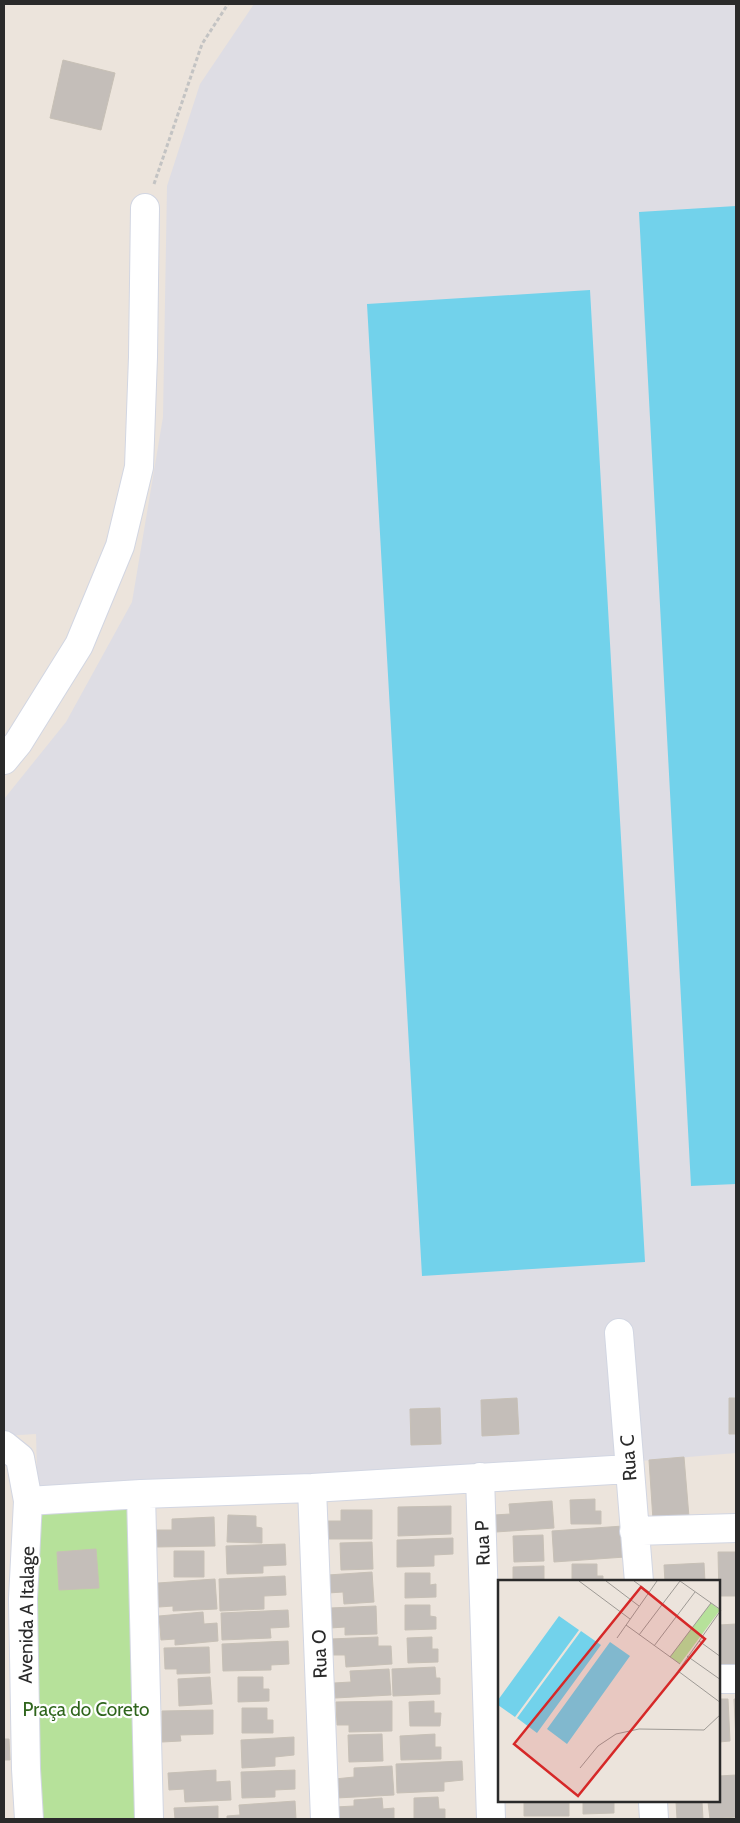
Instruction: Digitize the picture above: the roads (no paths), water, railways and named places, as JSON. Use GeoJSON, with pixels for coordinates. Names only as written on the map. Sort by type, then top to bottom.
{"type":"FeatureCollection","features":[{"type":"Feature","properties":{"kind":"street"},"geometry":{"type":"LineString","coordinates":[[4,760],[18,743],[79,645],[120,546],[139,467],[145,208]]}},
{"type":"Feature","properties":{"kind":"street","name":"Rua C"},"geometry":{"type":"LineString","coordinates":[[619,1333],[638,1580]]}},
{"type":"Feature","properties":{"kind":"street","name":"Avenida A Italage"},"geometry":{"type":"LineString","coordinates":[[4,1445],[20,1458],[28,1501],[14,1600],[15,1770],[29,1819]]}},
{"type":"Feature","properties":{"kind":"street"},"geometry":{"type":"LineString","coordinates":[[28,1501],[141,1494],[312,1488],[629,1469]]}},
{"type":"Feature","properties":{"kind":"street","name":"Rua P"},"geometry":{"type":"LineString","coordinates":[[480,1477],[491,1819]]}},
{"type":"Feature","properties":{"kind":"street","name":"Rua O"},"geometry":{"type":"LineString","coordinates":[[312,1488],[326,1819]]}},
{"type":"Feature","properties":{"kind":"street"},"geometry":{"type":"LineString","coordinates":[[141,1494],[149,1819]]}},
{"type":"Feature","properties":{"kind":"street"},"geometry":{"type":"LineString","coordinates":[[634,1531],[736,1528]]}},
{"type":"Feature","properties":{"kind":"street"},"geometry":{"type":"LineString","coordinates":[[720,1679],[736,1678]]}},
{"type":"Feature","properties":{"kind":"street"},"geometry":{"type":"LineString","coordinates":[[653,1803],[654,1819]]}},
{"type":"Feature","properties":{"kind":"water"},"geometry":{"type":"Polygon","coordinates":[[[736,206],[736,1184],[691,1186],[639,212],[736,206]]]}},
{"type":"Feature","properties":{"kind":"water"},"geometry":{"type":"Polygon","coordinates":[[[590,290],[645,1262],[422,1276],[367,304],[590,290]]]}},
{"type":"Feature","properties":{"kind":"park label","name":"Praça do Coreto"},"geometry":{"type":"Point","coordinates":[86,1709]}}]}
